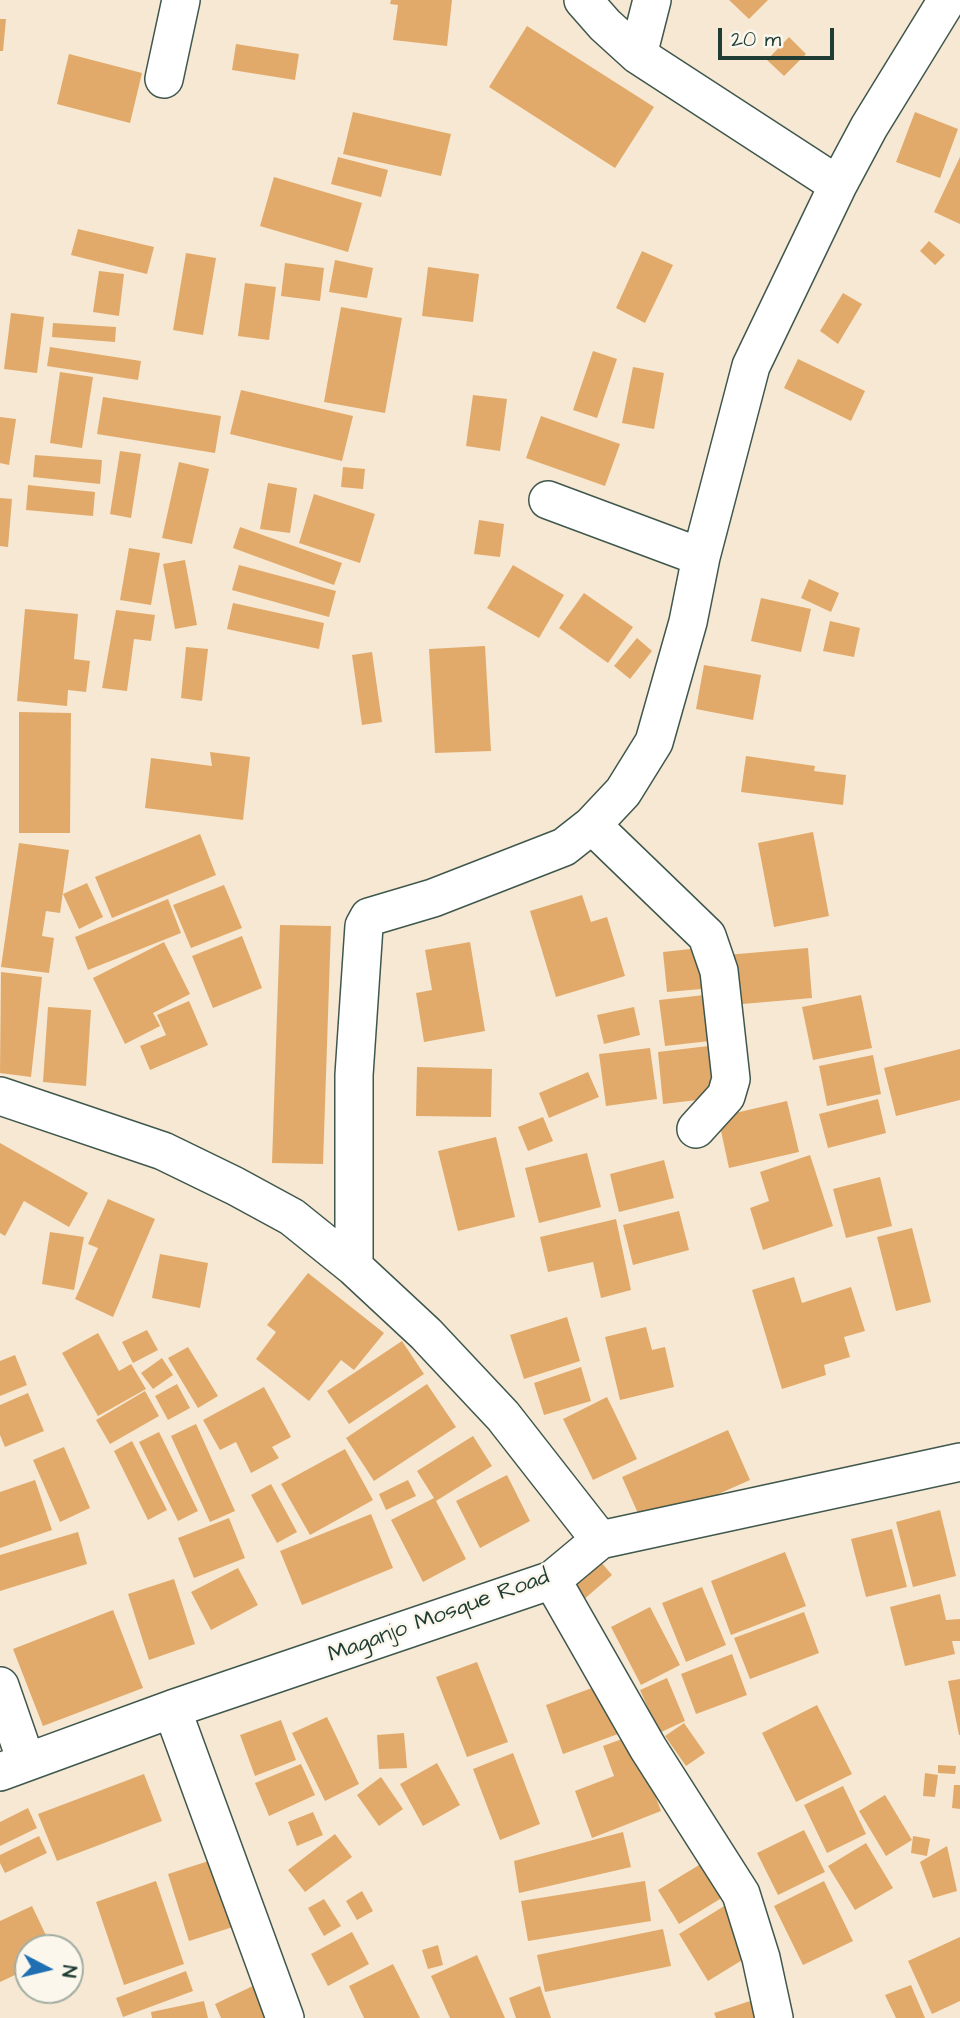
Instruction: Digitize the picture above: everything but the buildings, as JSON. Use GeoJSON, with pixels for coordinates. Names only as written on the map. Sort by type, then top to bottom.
{"type":"FeatureCollection","features":[{"type":"Feature","properties":{"kind":"street"},"geometry":{"type":"LineString","coordinates":[[164,79],[181,0]]}},
{"type":"Feature","properties":{"kind":"street"},"geometry":{"type":"LineString","coordinates":[[583,0],[605,25],[638,55],[838,185]]}},
{"type":"Feature","properties":{"kind":"street"},"geometry":{"type":"LineString","coordinates":[[638,55],[652,0]]}},
{"type":"Feature","properties":{"kind":"street"},"geometry":{"type":"LineString","coordinates":[[354,1267],[354,1075],[364,926],[369,917],[433,898],[564,848],[592,825],[623,792],[654,742],[688,622],[701,557],[751,366],[838,185],[869,127],[947,0]]}},
{"type":"Feature","properties":{"kind":"street"},"geometry":{"type":"LineString","coordinates":[[548,500],[701,557]]}},
{"type":"Feature","properties":{"kind":"street"},"geometry":{"type":"LineString","coordinates":[[592,825],[707,936],[715,959],[731,1079],[726,1096],[696,1129]]}},
{"type":"Feature","properties":{"kind":"street"},"geometry":{"type":"LineString","coordinates":[[0,1096],[163,1151],[235,1185],[292,1217],[354,1267],[426,1334],[503,1416],[600,1540]]}},
{"type":"Feature","properties":{"kind":"street","name":"Maganjo Mosque Road"},"geometry":{"type":"LineString","coordinates":[[13,1766],[552,1580],[600,1540],[959,1465]]}},
{"type":"Feature","properties":{"kind":"street"},"geometry":{"type":"LineString","coordinates":[[552,1580],[648,1748],[740,1894],[761,1958],[774,2018]]}},
{"type":"Feature","properties":{"kind":"street"},"geometry":{"type":"LineString","coordinates":[[0,1686],[13,1766]]}},
{"type":"Feature","properties":{"kind":"street"},"geometry":{"type":"LineString","coordinates":[[172,1709],[285,2018]]}}]}
